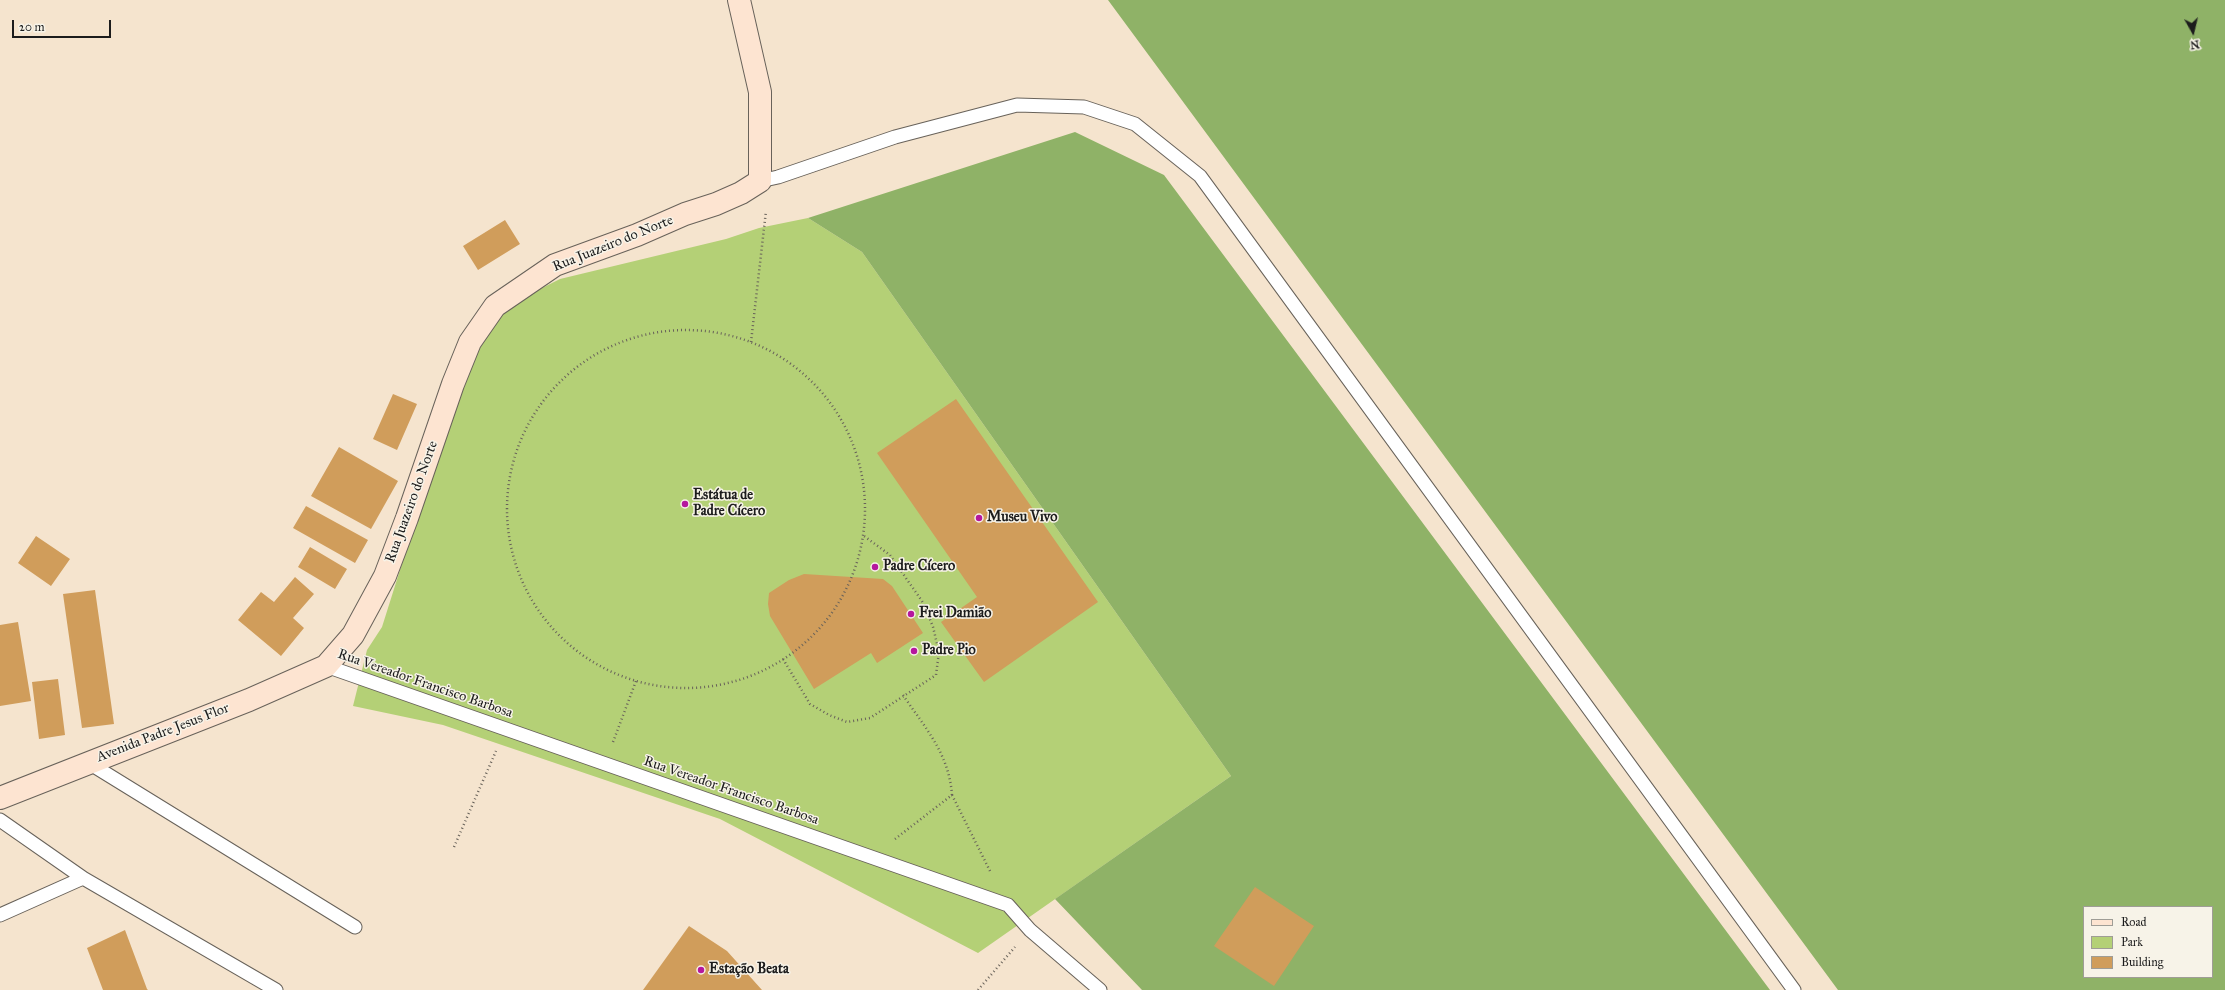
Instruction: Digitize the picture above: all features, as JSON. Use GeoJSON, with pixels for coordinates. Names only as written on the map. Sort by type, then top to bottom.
{"type":"FeatureCollection","features":[{"type":"Feature","properties":{"kind":"street"},"geometry":{"type":"LineString","coordinates":[[739,0],[760,92],[760,181]]}},
{"type":"Feature","properties":{"kind":"street","name":"Rua Juazeiro do Norte"},"geometry":{"type":"LineString","coordinates":[[326,666],[353,635],[379,588],[407,518],[453,384],[470,342],[495,306],[555,265],[637,236],[685,214],[716,204],[741,193],[760,181]]}},
{"type":"Feature","properties":{"kind":"street","name":"Avenida Padre Jesus Flor"},"geometry":{"type":"LineString","coordinates":[[0,798],[249,700],[326,666]]}},
{"type":"Feature","properties":{"kind":"lane"},"geometry":{"type":"LineString","coordinates":[[760,181],[778,177],[895,136],[1017,105],[1084,107],[1135,124],[1200,176],[1794,990]]}},
{"type":"Feature","properties":{"kind":"lane","name":"Rua Vereador Francisco Barbosa"},"geometry":{"type":"LineString","coordinates":[[326,666],[1008,906],[1030,930],[1100,990]]}},
{"type":"Feature","properties":{"kind":"lane"},"geometry":{"type":"LineString","coordinates":[[89,763],[354,927]]}},
{"type":"Feature","properties":{"kind":"lane"},"geometry":{"type":"LineString","coordinates":[[0,820],[83,878],[276,990]]}},
{"type":"Feature","properties":{"kind":"lane"},"geometry":{"type":"LineString","coordinates":[[0,915],[83,878]]}},
{"type":"Feature","properties":{"kind":"path"},"geometry":{"type":"LineString","coordinates":[[751,342],[766,207],[760,181]]}},
{"type":"Feature","properties":{"kind":"path"},"geometry":{"type":"LineString","coordinates":[[679,330],[716,332],[751,342],[778,354],[803,372],[824,394],[842,419],[855,446],[863,475],[866,505],[864,536],[857,565],[845,593],[828,619],[807,641],[782,659],[756,673],[727,683],[689,687],[666,686],[636,681],[602,667],[572,648],[547,622],[527,592],[513,559],[507,523],[508,487],[516,452],[530,419],[552,390],[578,366],[610,347],[643,335],[679,330]]}},
{"type":"Feature","properties":{"kind":"path"},"geometry":{"type":"LineString","coordinates":[[782,659],[810,704],[829,715],[847,722],[870,718],[936,675],[939,652],[933,627],[924,604],[890,555],[864,536]]}},
{"type":"Feature","properties":{"kind":"path"},"geometry":{"type":"LineString","coordinates":[[605,764],[636,681]]}},
{"type":"Feature","properties":{"kind":"path"},"geometry":{"type":"LineString","coordinates":[[904,695],[943,754],[951,775],[952,795],[1008,906]]}},
{"type":"Feature","properties":{"kind":"path"},"geometry":{"type":"LineString","coordinates":[[454,847],[506,729]]}},
{"type":"Feature","properties":{"kind":"path"},"geometry":{"type":"LineString","coordinates":[[871,858],[952,795]]}},
{"type":"Feature","properties":{"kind":"path"},"geometry":{"type":"LineString","coordinates":[[978,990],[1030,930]]}},
{"type":"Feature","properties":{"kind":"green space"},"geometry":{"type":"Polygon","coordinates":[[[1108,0],[2225,0],[2225,990],[1838,990],[1108,0]]]}},
{"type":"Feature","properties":{"kind":"green space"},"geometry":{"type":"Polygon","coordinates":[[[1075,132],[1164,175],[1770,990],[1142,990],[1055,899],[1231,776],[862,252],[808,218],[1075,132]]]}},
{"type":"Feature","properties":{"kind":"green space"},"geometry":{"type":"Polygon","coordinates":[[[808,218],[862,252],[1231,776],[978,953],[720,819],[443,725],[353,706],[367,650],[382,627],[429,478],[479,340],[496,311],[560,279],[726,239],[759,228],[808,218]]]}},
{"type":"Feature","properties":{"kind":"building"},"geometry":{"type":"Polygon","coordinates":[[[505,220],[520,244],[478,270],[463,246],[505,220]]]}},
{"type":"Feature","properties":{"kind":"building"},"geometry":{"type":"Polygon","coordinates":[[[393,394],[417,404],[397,450],[373,439],[393,394]]]}},
{"type":"Feature","properties":{"kind":"building"},"geometry":{"type":"Polygon","coordinates":[[[956,399],[1098,602],[984,682],[941,622],[977,597],[877,453],[956,399]]]}},
{"type":"Feature","properties":{"kind":"building"},"geometry":{"type":"Polygon","coordinates":[[[339,447],[398,481],[371,529],[311,496],[339,447]]]}},
{"type":"Feature","properties":{"kind":"building"},"geometry":{"type":"Polygon","coordinates":[[[306,506],[368,540],[355,563],[293,528],[306,506]]]}},
{"type":"Feature","properties":{"kind":"building"},"geometry":{"type":"Polygon","coordinates":[[[36,536],[70,559],[51,586],[18,563],[36,536]]]}},
{"type":"Feature","properties":{"kind":"building"},"geometry":{"type":"Polygon","coordinates":[[[310,547],[347,569],[335,589],[298,567],[310,547]]]}},
{"type":"Feature","properties":{"kind":"building"},"geometry":{"type":"Polygon","coordinates":[[[804,574],[883,579],[892,586],[923,633],[877,663],[871,653],[814,689],[770,616],[768,604],[769,593],[789,580],[804,574]]]}},
{"type":"Feature","properties":{"kind":"building"},"geometry":{"type":"Polygon","coordinates":[[[295,577],[314,594],[293,618],[304,628],[281,656],[238,620],[261,592],[274,602],[295,577]]]}},
{"type":"Feature","properties":{"kind":"building"},"geometry":{"type":"Polygon","coordinates":[[[95,590],[114,724],[82,728],[63,594],[95,590]]]}},
{"type":"Feature","properties":{"kind":"building"},"geometry":{"type":"Polygon","coordinates":[[[18,622],[31,701],[0,706],[0,625],[18,622]]]}},
{"type":"Feature","properties":{"kind":"building"},"geometry":{"type":"Polygon","coordinates":[[[58,679],[65,735],[39,739],[32,682],[58,679]]]}},
{"type":"Feature","properties":{"kind":"building"},"geometry":{"type":"Polygon","coordinates":[[[1255,887],[1314,926],[1274,986],[1214,946],[1255,887]]]}},
{"type":"Feature","properties":{"kind":"building","name":"Estação Beata"},"geometry":{"type":"Polygon","coordinates":[[[689,926],[727,951],[762,990],[643,990],[689,926]]]}},
{"type":"Feature","properties":{"kind":"building"},"geometry":{"type":"Polygon","coordinates":[[[125,930],[148,990],[103,990],[87,948],[125,930]]]}},
{"type":"Feature","properties":{"kind":"place","name":"Estátua de Padre Cícero"},"geometry":{"type":"Point","coordinates":[685,504]}},
{"type":"Feature","properties":{"kind":"place","name":"Museu Vivo"},"geometry":{"type":"Point","coordinates":[979,518]}},
{"type":"Feature","properties":{"kind":"place","name":"Padre Cícero"},"geometry":{"type":"Point","coordinates":[875,567]}},
{"type":"Feature","properties":{"kind":"place","name":"Frei Damião"},"geometry":{"type":"Point","coordinates":[911,614]}},
{"type":"Feature","properties":{"kind":"place","name":"Padre Pio"},"geometry":{"type":"Point","coordinates":[914,651]}},
{"type":"Feature","properties":{"kind":"place","name":"Estação Beata"},"geometry":{"type":"Point","coordinates":[701,970]}}]}
